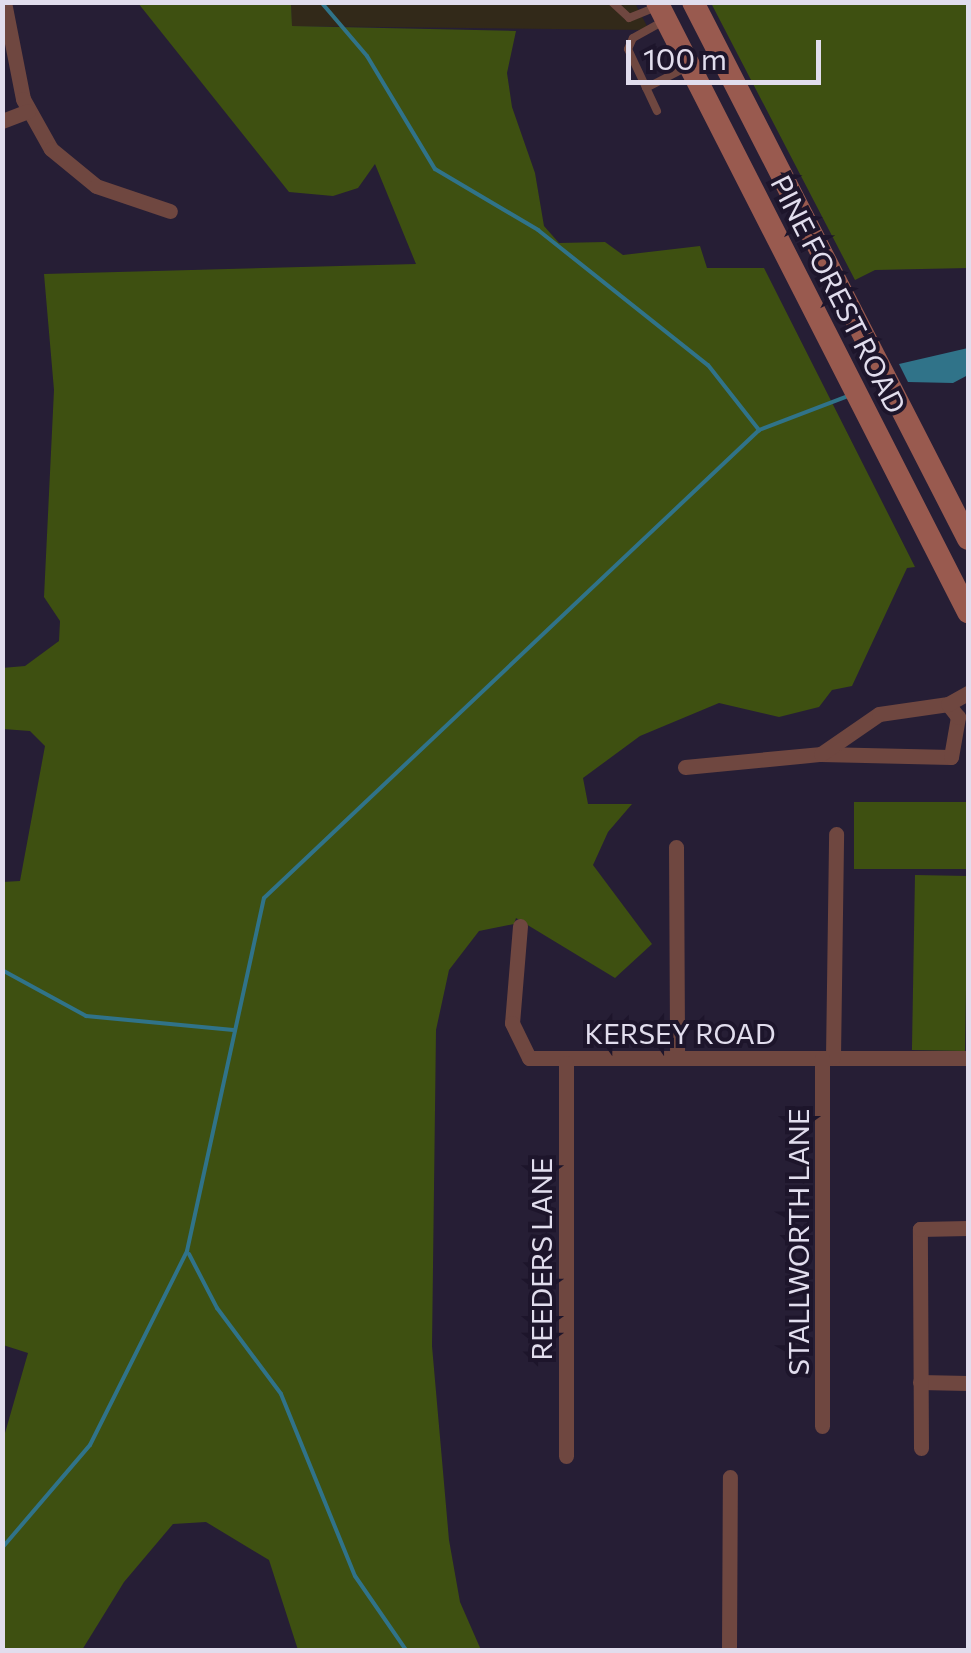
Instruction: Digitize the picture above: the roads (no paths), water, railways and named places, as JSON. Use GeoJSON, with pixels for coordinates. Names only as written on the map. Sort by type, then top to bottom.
{"type":"FeatureCollection","features":[{"type":"Feature","properties":{"kind":"main road","name":"PINE FOREST ROAD"},"geometry":{"type":"LineString","coordinates":[[693,3],[968,539]]}},
{"type":"Feature","properties":{"kind":"main road","name":"PINE FOREST ROAD"},"geometry":{"type":"LineString","coordinates":[[660,9],[968,612]]}},
{"type":"Feature","properties":{"kind":"street"},"geometry":{"type":"LineString","coordinates":[[4,2],[28,111],[51,148],[83,178],[122,199],[170,211]]}},
{"type":"Feature","properties":{"kind":"street"},"geometry":{"type":"LineString","coordinates":[[660,9],[693,3]]}},
{"type":"Feature","properties":{"kind":"street"},"geometry":{"type":"LineString","coordinates":[[2,122],[28,111]]}},
{"type":"Feature","properties":{"kind":"street"},"geometry":{"type":"LineString","coordinates":[[821,754],[879,714],[948,704],[968,693]]}},
{"type":"Feature","properties":{"kind":"street"},"geometry":{"type":"LineString","coordinates":[[684,766],[821,754],[951,757],[958,717],[948,704]]}},
{"type":"Feature","properties":{"kind":"street","name":"STALLWORTH LANE"},"geometry":{"type":"LineString","coordinates":[[822,1426],[836,834]]}},
{"type":"Feature","properties":{"kind":"street"},"geometry":{"type":"LineString","coordinates":[[676,848],[677,1058]]}},
{"type":"Feature","properties":{"kind":"street","name":"KERSEY ROAD"},"geometry":{"type":"LineString","coordinates":[[520,926],[512,1023],[529,1058],[566,1062],[968,1058]]}},
{"type":"Feature","properties":{"kind":"street","name":"REEDERS LANE"},"geometry":{"type":"LineString","coordinates":[[566,1062],[566,1456]]}},
{"type":"Feature","properties":{"kind":"street"},"geometry":{"type":"LineString","coordinates":[[921,1448],[920,1229],[968,1228]]}},
{"type":"Feature","properties":{"kind":"street"},"geometry":{"type":"LineString","coordinates":[[920,1382],[968,1383]]}},
{"type":"Feature","properties":{"kind":"street"},"geometry":{"type":"LineString","coordinates":[[730,1477],[730,1650]]}},
{"type":"Feature","properties":{"kind":"lane"},"geometry":{"type":"LineString","coordinates":[[612,2],[629,18],[660,9]]}},
{"type":"Feature","properties":{"kind":"lane"},"geometry":{"type":"LineString","coordinates":[[657,111],[628,50],[633,38],[660,9]]}},
{"type":"Feature","properties":{"kind":"lane"},"geometry":{"type":"LineString","coordinates":[[646,88],[690,66]]}},
{"type":"Feature","properties":{"kind":"water"},"geometry":{"type":"Polygon","coordinates":[[[968,348],[968,375],[953,383],[908,382],[899,364],[968,348]]]}},
{"type":"Feature","properties":{"kind":"waterway"},"geometry":{"type":"LineString","coordinates":[[321,2],[367,56],[435,169],[538,230],[708,365],[759,430]]}},
{"type":"Feature","properties":{"kind":"waterway"},"geometry":{"type":"LineString","coordinates":[[2,1548],[90,1445],[187,1251],[264,898],[759,430],[848,396]]}},
{"type":"Feature","properties":{"kind":"waterway"},"geometry":{"type":"LineString","coordinates":[[2,970],[86,1016],[233,1030]]}},
{"type":"Feature","properties":{"kind":"waterway"},"geometry":{"type":"LineString","coordinates":[[189,1254],[217,1308],[281,1394],[355,1576],[406,1650]]}}]}
